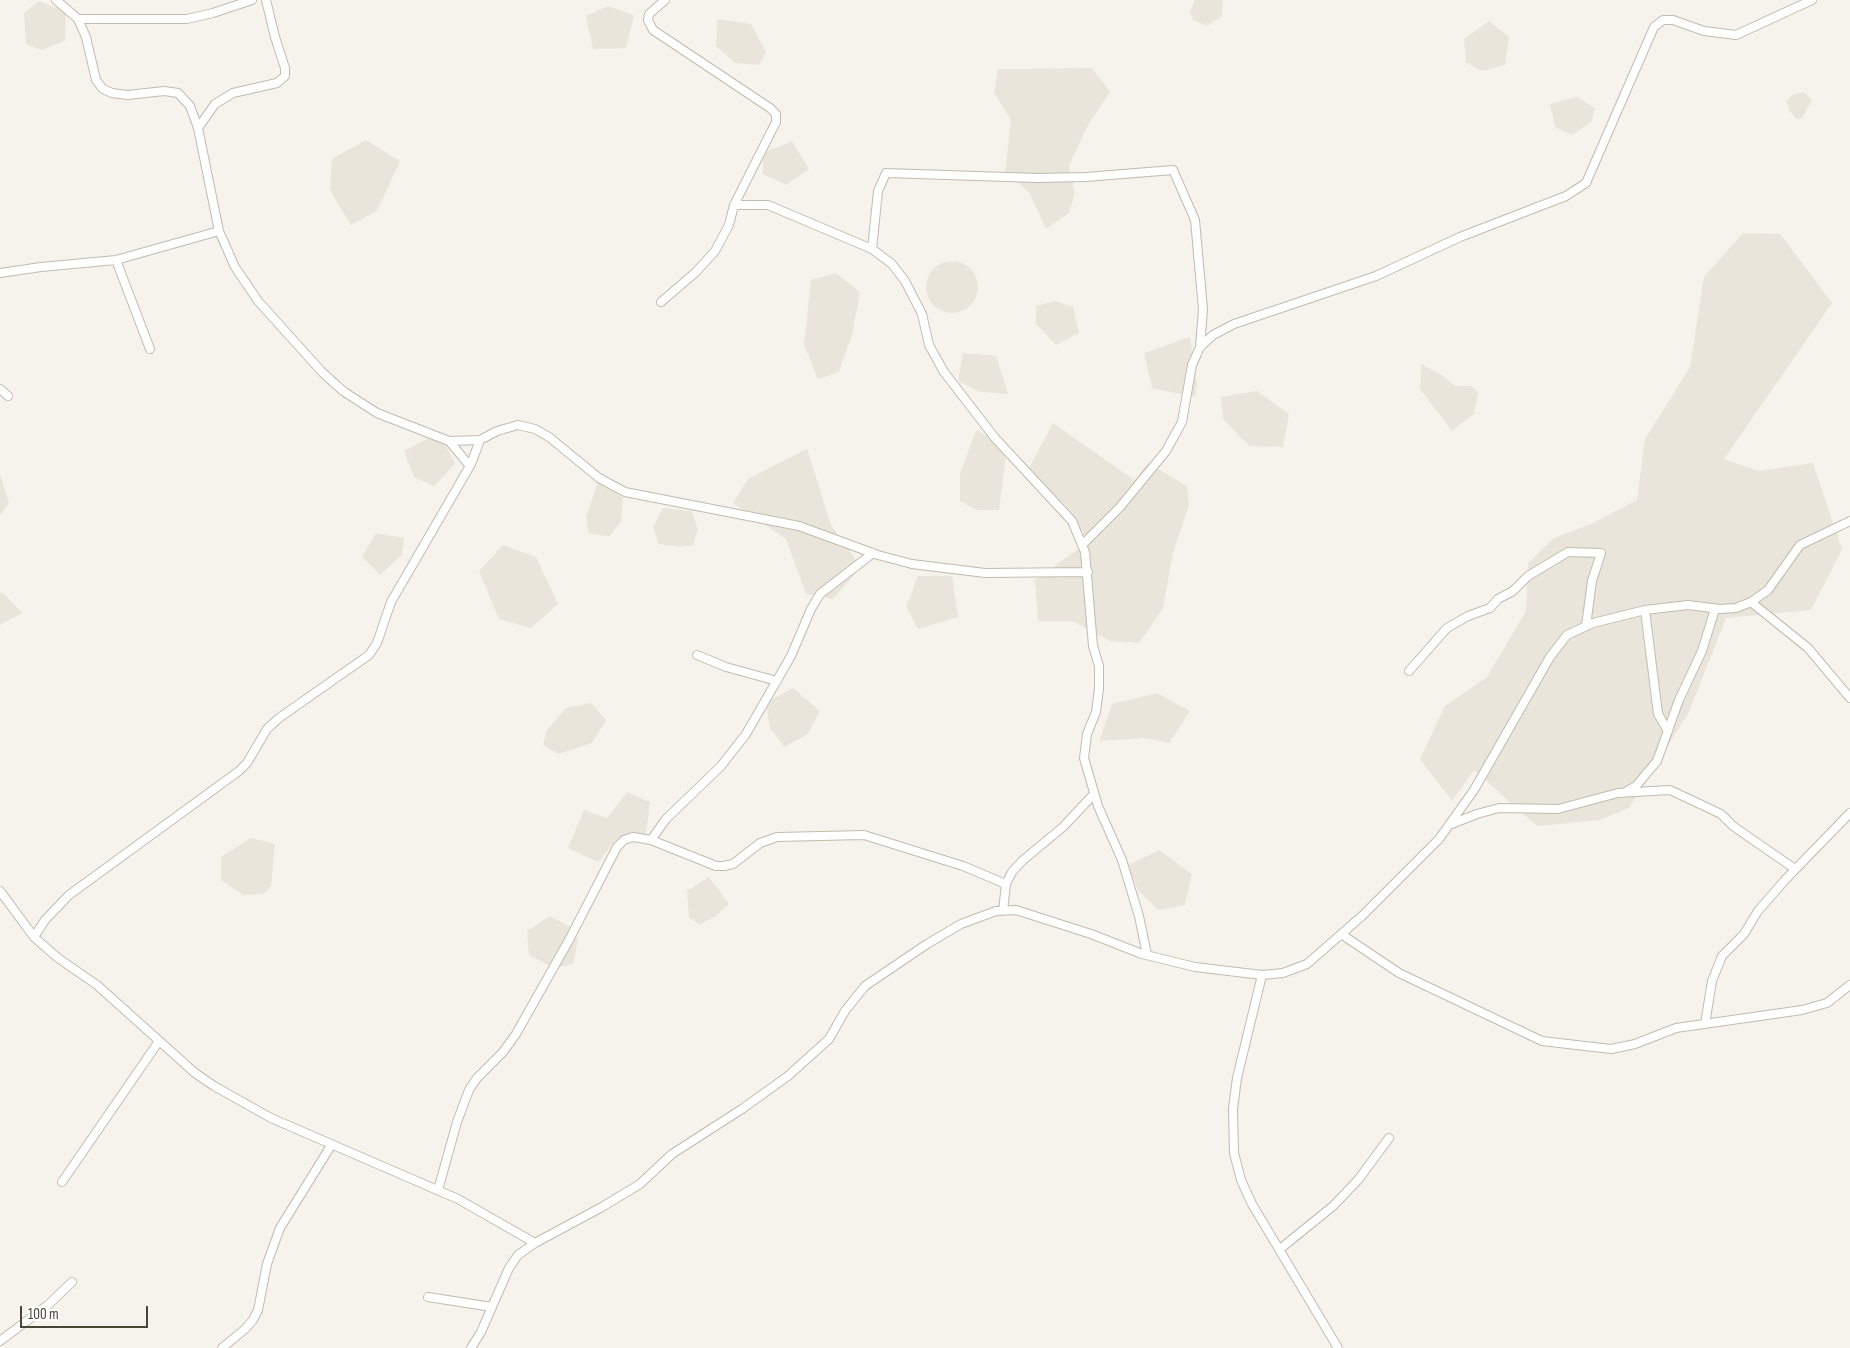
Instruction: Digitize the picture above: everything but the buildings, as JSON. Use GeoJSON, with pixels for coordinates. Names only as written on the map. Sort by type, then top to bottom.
{"type":"FeatureCollection","features":[{"type":"Feature","properties":{"kind":"street"},"geometry":{"type":"LineString","coordinates":[[56,0],[64,4],[78,19],[86,37],[96,80],[103,89],[112,93],[128,95],[164,91],[178,93],[190,106],[198,128],[219,231],[235,267],[258,301],[322,372],[342,391],[377,413],[450,441],[480,440],[497,431],[518,425],[535,429],[549,437],[599,478],[625,492],[799,526],[873,553],[912,564],[986,574],[1088,572]]}},
{"type":"Feature","properties":{"kind":"street"},"geometry":{"type":"LineString","coordinates":[[78,19],[187,19],[213,13],[252,0]]}},
{"type":"Feature","properties":{"kind":"street"},"geometry":{"type":"LineString","coordinates":[[198,128],[215,104],[233,94],[282,81],[285,76],[285,68],[278,50],[266,0]]}},
{"type":"Feature","properties":{"kind":"street"},"geometry":{"type":"LineString","coordinates":[[661,302],[696,272],[715,251],[729,225],[734,205],[776,122],[776,114],[770,108],[653,30],[648,20],[649,14],[664,0]]}},
{"type":"Feature","properties":{"kind":"street"},"geometry":{"type":"LineString","coordinates":[[1200,347],[1213,335],[1234,324],[1376,276],[1460,237],[1566,196],[1586,184],[1654,27],[1663,20],[1673,20],[1704,31],[1736,35],[1812,0]]}},
{"type":"Feature","properties":{"kind":"street"},"geometry":{"type":"LineString","coordinates":[[872,249],[878,190],[886,173],[1038,178],[1086,177],[1173,170],[1195,220],[1204,308],[1200,347],[1192,365],[1182,422],[1166,451],[1120,507],[1083,544]]}},
{"type":"Feature","properties":{"kind":"street"},"geometry":{"type":"LineString","coordinates":[[734,205],[768,205],[872,249],[892,264],[906,281],[922,314],[930,345],[944,372],[995,438],[1072,521],[1083,544],[1088,572],[1093,646],[1099,666],[1100,689],[1096,712],[1087,734],[1084,758],[1094,794],[1122,860],[1139,916],[1147,956]]}},
{"type":"Feature","properties":{"kind":"street"},"geometry":{"type":"LineString","coordinates":[[0,274],[41,267],[116,260],[219,231]]}},
{"type":"Feature","properties":{"kind":"street"},"geometry":{"type":"LineString","coordinates":[[116,260],[150,349]]}},
{"type":"Feature","properties":{"kind":"street"},"geometry":{"type":"LineString","coordinates":[[0,389],[8,396]]}},
{"type":"Feature","properties":{"kind":"street"},"geometry":{"type":"LineString","coordinates":[[34,937],[45,920],[69,895],[239,771],[247,763],[267,729],[279,718],[358,665],[369,655],[377,643],[391,602],[470,466],[480,440]]}},
{"type":"Feature","properties":{"kind":"street"},"geometry":{"type":"LineString","coordinates":[[450,441],[470,466]]}},
{"type":"Feature","properties":{"kind":"street"},"geometry":{"type":"LineString","coordinates":[[471,1348],[482,1332],[509,1268],[518,1255],[535,1242],[602,1207],[640,1184],[672,1154],[742,1109],[788,1076],[830,1039],[845,1011],[864,986],[927,944],[961,924],[1003,911],[1016,910],[1091,934],[1147,956],[1195,967],[1262,975],[1282,973],[1307,964],[1341,934],[1439,839],[1474,790],[1560,642],[1573,631],[1645,610],[1688,605],[1714,609],[1736,608],[1751,602],[1768,590],[1800,545],[1850,521]]}},
{"type":"Feature","properties":{"kind":"street"},"geometry":{"type":"LineString","coordinates":[[1409,671],[1447,628],[1468,616],[1490,608],[1498,599],[1513,590],[1528,576],[1568,552],[1601,553],[1592,581],[1586,626]]}},
{"type":"Feature","properties":{"kind":"street"},"geometry":{"type":"LineString","coordinates":[[651,840],[666,819],[726,759],[746,734],[791,656],[811,608],[820,594],[873,553]]}},
{"type":"Feature","properties":{"kind":"street"},"geometry":{"type":"LineString","coordinates":[[1751,602],[1808,648],[1850,698]]}},
{"type":"Feature","properties":{"kind":"street"},"geometry":{"type":"LineString","coordinates":[[1626,792],[1636,786],[1657,761],[1679,700],[1702,651],[1714,609]]}},
{"type":"Feature","properties":{"kind":"street"},"geometry":{"type":"LineString","coordinates":[[1645,610],[1656,707],[1668,731]]}},
{"type":"Feature","properties":{"kind":"street"},"geometry":{"type":"LineString","coordinates":[[697,655],[726,667],[777,681]]}},
{"type":"Feature","properties":{"kind":"street"},"geometry":{"type":"LineString","coordinates":[[1449,825],[1499,808],[1558,809],[1626,792],[1670,790],[1689,797],[1721,814],[1733,826],[1795,869]]}},
{"type":"Feature","properties":{"kind":"street"},"geometry":{"type":"LineString","coordinates":[[1003,911],[1006,884],[1022,861],[1063,827],[1094,794]]}},
{"type":"Feature","properties":{"kind":"street"},"geometry":{"type":"LineString","coordinates":[[1705,1024],[1712,981],[1722,956],[1744,934],[1758,911],[1795,869],[1850,814]]}},
{"type":"Feature","properties":{"kind":"street"},"geometry":{"type":"LineString","coordinates":[[438,1190],[457,1122],[469,1090],[477,1078],[503,1052],[516,1034],[617,847],[624,840],[634,837],[651,840],[716,866],[724,866],[733,864],[760,843],[778,837],[864,835],[963,866],[1006,884]]}},
{"type":"Feature","properties":{"kind":"street"},"geometry":{"type":"LineString","coordinates":[[0,891],[34,937],[58,958],[96,985],[194,1073],[271,1118],[458,1198],[535,1242]]}},
{"type":"Feature","properties":{"kind":"street"},"geometry":{"type":"LineString","coordinates":[[1341,934],[1399,973],[1542,1041],[1611,1049],[1635,1044],[1676,1028],[1802,1010],[1826,1003],[1850,985]]}},
{"type":"Feature","properties":{"kind":"street"},"geometry":{"type":"LineString","coordinates":[[1262,975],[1237,1078],[1233,1109],[1234,1153],[1241,1180],[1252,1204],[1338,1348]]}},
{"type":"Feature","properties":{"kind":"street"},"geometry":{"type":"LineString","coordinates":[[62,1182],[159,1041]]}},
{"type":"Feature","properties":{"kind":"street"},"geometry":{"type":"LineString","coordinates":[[1280,1249],[1333,1206],[1358,1180],[1390,1138]]}},
{"type":"Feature","properties":{"kind":"street"},"geometry":{"type":"LineString","coordinates":[[222,1348],[253,1320],[258,1310],[267,1264],[280,1228],[332,1144]]}},
{"type":"Feature","properties":{"kind":"street"},"geometry":{"type":"LineString","coordinates":[[0,1341],[42,1310],[72,1282]]}},
{"type":"Feature","properties":{"kind":"street"},"geometry":{"type":"LineString","coordinates":[[428,1297],[492,1308]]}},
{"type":"Feature","properties":{"kind":"shaded area"},"geometry":{"type":"Polygon","coordinates":[[[1195,0],[1223,0],[1222,16],[1207,26],[1193,20],[1190,12],[1195,0]]]}},
{"type":"Feature","properties":{"kind":"shaded area"},"geometry":{"type":"Polygon","coordinates":[[[39,1],[66,12],[65,41],[42,50],[26,44],[24,13],[39,1]]]}},
{"type":"Feature","properties":{"kind":"shaded area"},"geometry":{"type":"Polygon","coordinates":[[[608,6],[634,15],[626,48],[593,49],[586,16],[608,6]]]}},
{"type":"Feature","properties":{"kind":"shaded area"},"geometry":{"type":"Polygon","coordinates":[[[717,19],[751,24],[766,52],[759,65],[735,63],[716,46],[717,19]]]}},
{"type":"Feature","properties":{"kind":"shaded area"},"geometry":{"type":"Polygon","coordinates":[[[1489,21],[1509,37],[1505,65],[1482,71],[1466,62],[1464,39],[1489,21]]]}},
{"type":"Feature","properties":{"kind":"shaded area"},"geometry":{"type":"Polygon","coordinates":[[[1092,68],[1110,92],[1089,123],[1069,166],[1075,193],[1069,213],[1046,229],[1029,192],[1005,173],[1011,120],[994,93],[998,69],[1092,68]]]}},
{"type":"Feature","properties":{"kind":"shaded area"},"geometry":{"type":"Polygon","coordinates":[[[1804,92],[1812,100],[1802,118],[1796,119],[1789,110],[1787,101],[1792,95],[1804,92]]]}},
{"type":"Feature","properties":{"kind":"shaded area"},"geometry":{"type":"Polygon","coordinates":[[[1577,97],[1595,108],[1591,122],[1572,135],[1555,127],[1550,104],[1577,97]]]}},
{"type":"Feature","properties":{"kind":"shaded area"},"geometry":{"type":"Polygon","coordinates":[[[366,140],[400,161],[377,211],[351,225],[330,190],[332,159],[366,140]]]}},
{"type":"Feature","properties":{"kind":"shaded area"},"geometry":{"type":"Polygon","coordinates":[[[792,141],[809,169],[786,185],[763,174],[763,153],[792,141]]]}},
{"type":"Feature","properties":{"kind":"shaded area"},"geometry":{"type":"Polygon","coordinates":[[[1743,233],[1780,234],[1832,303],[1724,459],[1758,471],[1813,463],[1842,549],[1811,610],[1726,618],[1689,712],[1629,808],[1599,820],[1537,826],[1474,770],[1452,801],[1420,759],[1445,706],[1487,677],[1526,611],[1528,563],[1554,538],[1591,524],[1637,500],[1645,439],[1690,367],[1704,277],[1743,233]]]}},
{"type":"Feature","properties":{"kind":"shaded area"},"geometry":{"type":"Polygon","coordinates":[[[952,261],[966,265],[974,273],[978,287],[974,301],[966,309],[952,313],[938,309],[930,301],[926,287],[930,273],[938,265],[952,261]]]}},
{"type":"Feature","properties":{"kind":"shaded area"},"geometry":{"type":"Polygon","coordinates":[[[836,273],[860,292],[852,335],[839,372],[818,379],[804,345],[811,280],[836,273]]]}},
{"type":"Feature","properties":{"kind":"shaded area"},"geometry":{"type":"Polygon","coordinates":[[[1055,301],[1073,307],[1079,333],[1056,345],[1036,324],[1036,306],[1055,301]]]}},
{"type":"Feature","properties":{"kind":"shaded area"},"geometry":{"type":"Polygon","coordinates":[[[1190,337],[1197,383],[1195,397],[1152,388],[1144,353],[1190,337]]]}},
{"type":"Feature","properties":{"kind":"shaded area"},"geometry":{"type":"Polygon","coordinates":[[[963,353],[996,356],[1008,394],[980,392],[958,381],[963,353]]]}},
{"type":"Feature","properties":{"kind":"shaded area"},"geometry":{"type":"Polygon","coordinates":[[[1421,364],[1442,375],[1455,386],[1471,386],[1478,393],[1474,414],[1452,431],[1420,389],[1421,364]]]}},
{"type":"Feature","properties":{"kind":"shaded area"},"geometry":{"type":"Polygon","coordinates":[[[1257,391],[1289,414],[1283,447],[1249,446],[1223,419],[1221,397],[1257,391]]]}},
{"type":"Feature","properties":{"kind":"shaded area"},"geometry":{"type":"Polygon","coordinates":[[[1053,423],[1134,480],[1148,463],[1187,486],[1189,505],[1173,552],[1163,608],[1139,643],[1110,641],[1072,621],[1038,621],[1035,580],[1087,543],[1082,530],[1065,505],[1028,470],[1053,423]]]}},
{"type":"Feature","properties":{"kind":"shaded area"},"geometry":{"type":"Polygon","coordinates":[[[976,430],[1007,446],[999,510],[977,510],[960,501],[960,474],[976,430]]]}},
{"type":"Feature","properties":{"kind":"shaded area"},"geometry":{"type":"Polygon","coordinates":[[[439,433],[455,464],[434,486],[414,477],[404,451],[439,433]]]}},
{"type":"Feature","properties":{"kind":"shaded area"},"geometry":{"type":"Polygon","coordinates":[[[807,449],[831,525],[856,560],[856,573],[833,599],[806,594],[786,539],[733,503],[748,479],[807,449]]]}},
{"type":"Feature","properties":{"kind":"shaded area"},"geometry":{"type":"Polygon","coordinates":[[[0,474],[9,503],[0,515],[0,474]]]}},
{"type":"Feature","properties":{"kind":"shaded area"},"geometry":{"type":"Polygon","coordinates":[[[598,482],[623,498],[621,521],[610,536],[589,534],[586,517],[598,482]]]}},
{"type":"Feature","properties":{"kind":"shaded area"},"geometry":{"type":"Polygon","coordinates":[[[663,508],[692,511],[698,530],[693,545],[681,547],[659,544],[653,527],[663,508]]]}},
{"type":"Feature","properties":{"kind":"shaded area"},"geometry":{"type":"Polygon","coordinates":[[[376,533],[404,538],[402,555],[380,575],[362,557],[376,533]]]}},
{"type":"Feature","properties":{"kind":"shaded area"},"geometry":{"type":"Polygon","coordinates":[[[503,545],[536,557],[558,604],[531,628],[499,619],[479,571],[503,545]]]}},
{"type":"Feature","properties":{"kind":"shaded area"},"geometry":{"type":"Polygon","coordinates":[[[918,576],[952,576],[958,617],[918,629],[906,607],[918,576]]]}},
{"type":"Feature","properties":{"kind":"shaded area"},"geometry":{"type":"Polygon","coordinates":[[[0,593],[3,593],[22,613],[0,625],[0,593]]]}},
{"type":"Feature","properties":{"kind":"shaded area"},"geometry":{"type":"Polygon","coordinates":[[[793,688],[820,711],[807,735],[784,747],[770,728],[766,703],[793,688]]]}},
{"type":"Feature","properties":{"kind":"shaded area"},"geometry":{"type":"Polygon","coordinates":[[[1157,693],[1190,711],[1169,743],[1144,738],[1099,741],[1112,704],[1157,693]]]}},
{"type":"Feature","properties":{"kind":"shaded area"},"geometry":{"type":"Polygon","coordinates":[[[591,703],[606,720],[592,743],[558,754],[543,745],[547,730],[566,708],[591,703]]]}},
{"type":"Feature","properties":{"kind":"shaded area"},"geometry":{"type":"Polygon","coordinates":[[[627,792],[650,802],[646,834],[618,838],[598,862],[568,848],[584,810],[607,818],[627,792]]]}},
{"type":"Feature","properties":{"kind":"shaded area"},"geometry":{"type":"Polygon","coordinates":[[[251,838],[275,844],[271,886],[263,894],[243,895],[221,880],[221,857],[251,838]]]}},
{"type":"Feature","properties":{"kind":"shaded area"},"geometry":{"type":"Polygon","coordinates":[[[1159,850],[1192,874],[1185,905],[1158,910],[1138,890],[1128,865],[1159,850]]]}},
{"type":"Feature","properties":{"kind":"shaded area"},"geometry":{"type":"Polygon","coordinates":[[[709,877],[729,904],[716,916],[699,925],[689,917],[687,891],[709,877]]]}},
{"type":"Feature","properties":{"kind":"shaded area"},"geometry":{"type":"Polygon","coordinates":[[[550,916],[574,929],[578,940],[573,964],[554,968],[529,955],[527,931],[550,916]]]}}]}
